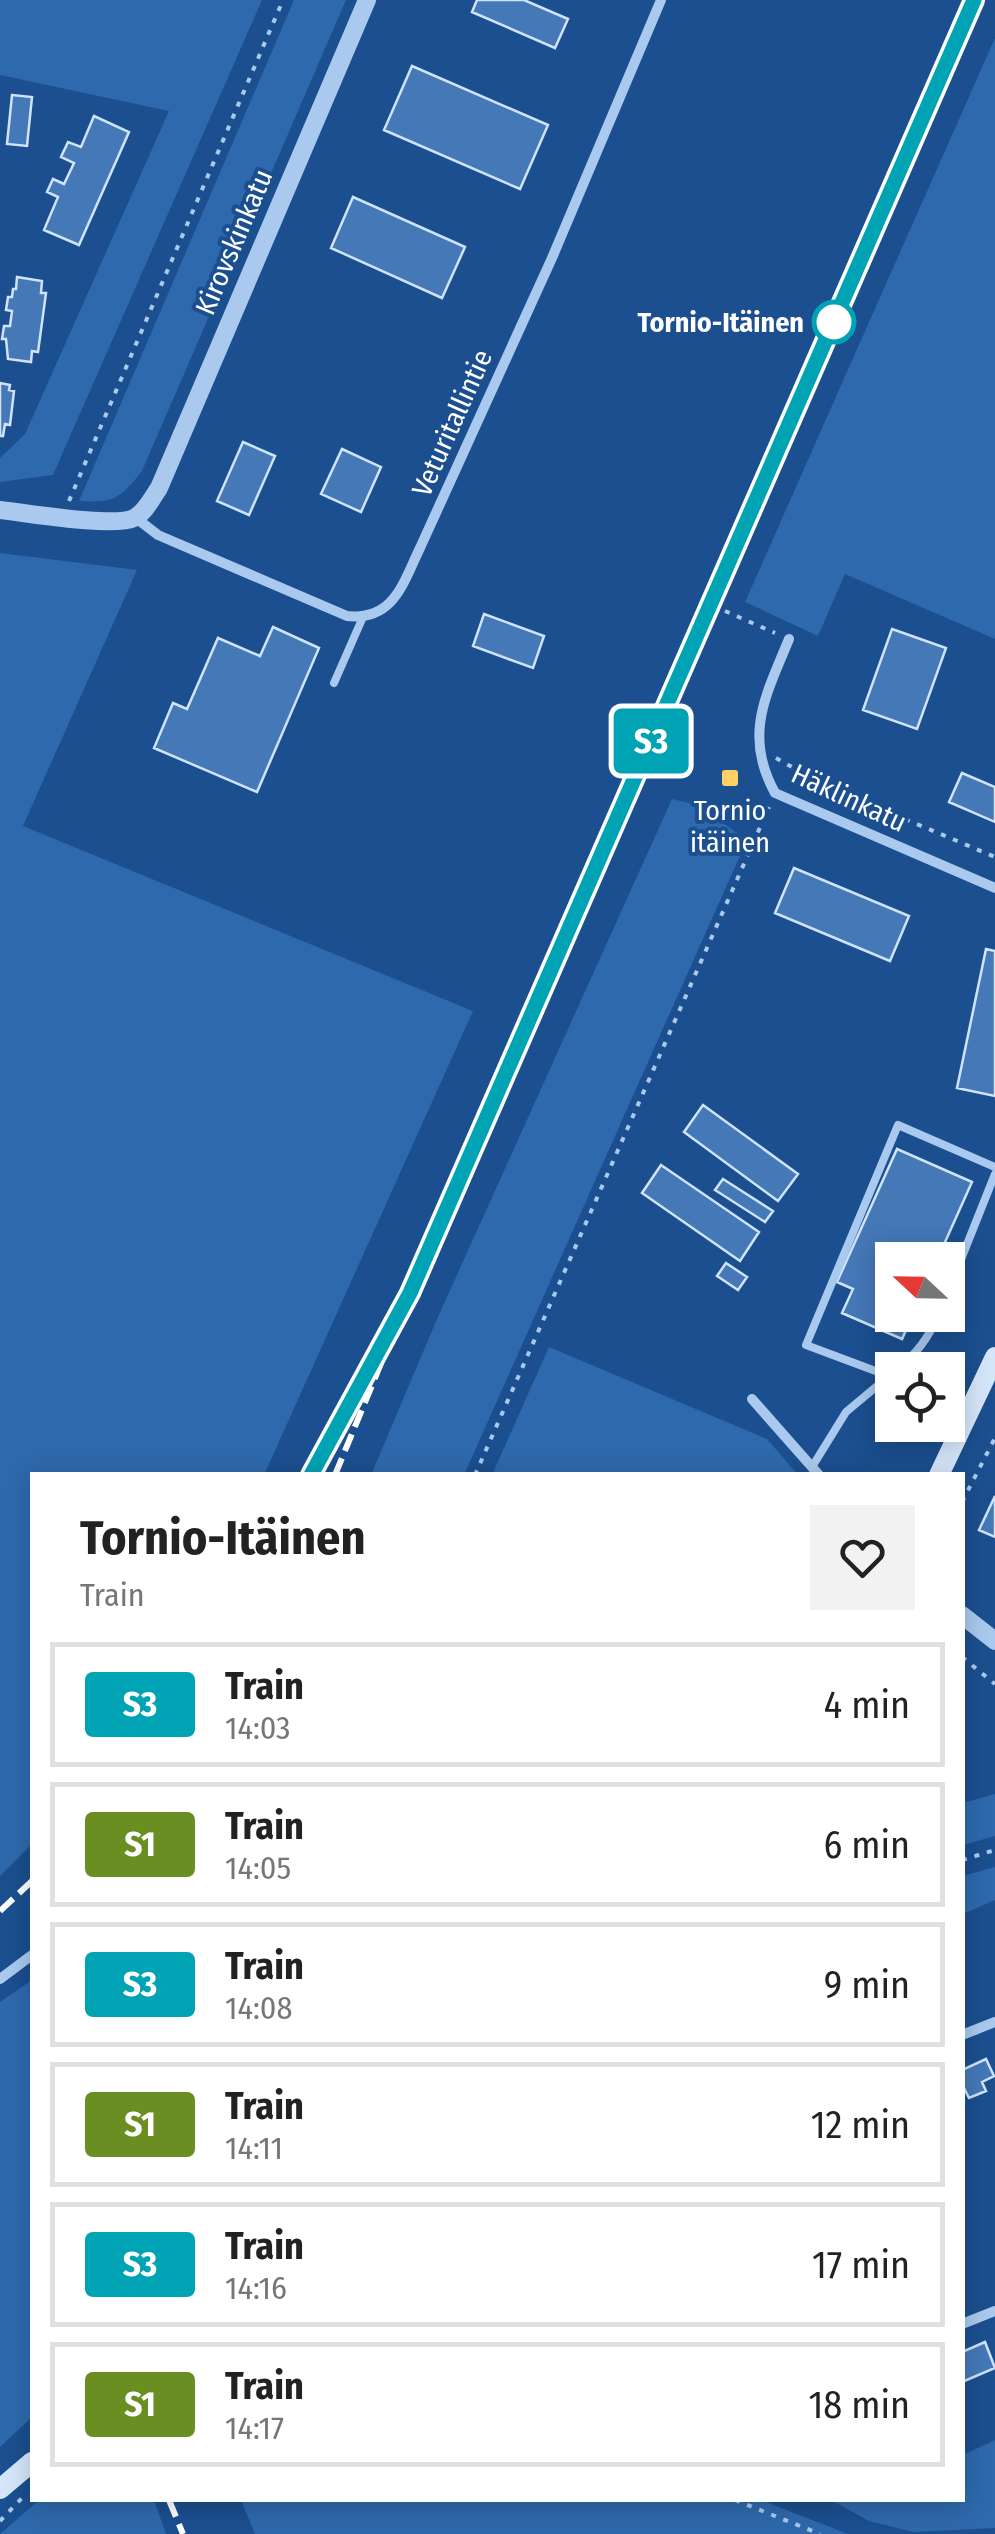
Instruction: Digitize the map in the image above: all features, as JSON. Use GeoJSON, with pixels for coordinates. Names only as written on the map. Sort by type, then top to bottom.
{"type":"FeatureCollection","features":[{"type":"Feature","properties":{"kind":"main road"},"geometry":{"type":"LineString","coordinates":[[941,1472],[995,1357]]}},
{"type":"Feature","properties":{"kind":"main road"},"geometry":{"type":"LineString","coordinates":[[0,2489],[30,2464]]}},
{"type":"Feature","properties":{"kind":"street","name":"Kirovskinkatu"},"geometry":{"type":"LineString","coordinates":[[142,511],[158,488],[368,0]]}},
{"type":"Feature","properties":{"kind":"street","name":"Veturitallintie"},"geometry":{"type":"LineString","coordinates":[[363,618],[382,611],[390,602],[420,548],[552,258],[661,0]]}},
{"type":"Feature","properties":{"kind":"street"},"geometry":{"type":"LineString","coordinates":[[0,510],[116,522],[142,511],[158,535],[347,616],[363,618]]}},
{"type":"Feature","properties":{"kind":"street","name":"Häklinkatu"},"geometry":{"type":"LineString","coordinates":[[788,640],[760,712],[759,748],[764,772],[775,793],[995,888]]}},
{"type":"Feature","properties":{"kind":"street"},"geometry":{"type":"LineString","coordinates":[[752,1400],[816,1471]]}},
{"type":"Feature","properties":{"kind":"street"},"geometry":{"type":"LineString","coordinates":[[965,1618],[995,1641]]}},
{"type":"Feature","properties":{"kind":"street"},"geometry":{"type":"LineString","coordinates":[[0,1978],[30,1956]]}},
{"type":"Feature","properties":{"kind":"street"},"geometry":{"type":"LineString","coordinates":[[965,2034],[995,2022]]}},
{"type":"Feature","properties":{"kind":"street"},"geometry":{"type":"LineString","coordinates":[[965,2323],[995,2311]]}},
{"type":"Feature","properties":{"kind":"lane"},"geometry":{"type":"LineString","coordinates":[[334,683],[363,618]]}},
{"type":"Feature","properties":{"kind":"lane"},"geometry":{"type":"LineString","coordinates":[[875,1367],[806,1344],[898,1125],[995,1166]]}},
{"type":"Feature","properties":{"kind":"lane"},"geometry":{"type":"LineString","coordinates":[[965,1249],[995,1174]]}},
{"type":"Feature","properties":{"kind":"lane"},"geometry":{"type":"LineString","coordinates":[[816,1471],[846,1412],[875,1387]]}},
{"type":"Feature","properties":{"kind":"path"},"geometry":{"type":"LineString","coordinates":[[62,516],[283,0]]}},
{"type":"Feature","properties":{"kind":"path"},"geometry":{"type":"LineString","coordinates":[[724,611],[788,640]]}},
{"type":"Feature","properties":{"kind":"path"},"geometry":{"type":"LineString","coordinates":[[759,748],[822,784],[995,857]]}},
{"type":"Feature","properties":{"kind":"path"},"geometry":{"type":"LineString","coordinates":[[476,1472],[775,793]]}},
{"type":"Feature","properties":{"kind":"path"},"geometry":{"type":"LineString","coordinates":[[965,1496],[995,1438]]}},
{"type":"Feature","properties":{"kind":"path"},"geometry":{"type":"LineString","coordinates":[[965,1659],[995,1684]]}},
{"type":"Feature","properties":{"kind":"path"},"geometry":{"type":"LineString","coordinates":[[965,1859],[995,1850]]}},
{"type":"Feature","properties":{"kind":"path"},"geometry":{"type":"LineString","coordinates":[[0,2520],[28,2492]]}},
{"type":"Feature","properties":{"kind":"path"},"geometry":{"type":"LineString","coordinates":[[746,2502],[820,2534]]}},
{"type":"Feature","properties":{"kind":"shaded area"},"geometry":{"type":"Polygon","coordinates":[[[0,0],[262,0],[53,475],[0,482],[0,458],[25,434],[169,111],[0,75],[0,0]]]}},
{"type":"Feature","properties":{"kind":"shaded area"},"geometry":{"type":"Polygon","coordinates":[[[294,0],[346,0],[142,471],[115,497],[79,501],[294,0]]]}},
{"type":"Feature","properties":{"kind":"shaded area"},"geometry":{"type":"Polygon","coordinates":[[[995,38],[995,639],[845,574],[818,636],[745,602],[995,38]]]}},
{"type":"Feature","properties":{"kind":"shaded area"},"geometry":{"type":"Polygon","coordinates":[[[0,553],[137,570],[23,826],[473,1011],[265,1472],[30,1472],[30,1846],[0,1876],[0,553]]]}},
{"type":"Feature","properties":{"kind":"shaded area"},"geometry":{"type":"Polygon","coordinates":[[[672,799],[698,805],[747,840],[465,1472],[372,1472],[437,1319],[672,799]]]}},
{"type":"Feature","properties":{"kind":"shaded area"},"geometry":{"type":"Polygon","coordinates":[[[549,1347],[767,1439],[795,1472],[493,1472],[549,1347]]]}},
{"type":"Feature","properties":{"kind":"shaded area"},"geometry":{"type":"Polygon","coordinates":[[[995,1794],[995,1836],[965,1844],[965,1802],[995,1794]]]}},
{"type":"Feature","properties":{"kind":"shaded area"},"geometry":{"type":"Polygon","coordinates":[[[995,1867],[995,1900],[965,1913],[965,1875],[995,1867]]]}},
{"type":"Feature","properties":{"kind":"shaded area"},"geometry":{"type":"Polygon","coordinates":[[[30,1981],[30,2419],[0,2447],[0,2002],[30,1981]]]}},
{"type":"Feature","properties":{"kind":"shaded area"},"geometry":{"type":"Polygon","coordinates":[[[995,2440],[995,2528],[914,2532],[869,2521],[835,2502],[965,2502],[965,2454],[995,2440]]]}},
{"type":"Feature","properties":{"kind":"shaded area"},"geometry":{"type":"Polygon","coordinates":[[[37,2502],[155,2502],[166,2534],[0,2534],[37,2502]]]}},
{"type":"Feature","properties":{"kind":"shaded area"},"geometry":{"type":"Polygon","coordinates":[[[242,2502],[766,2502],[848,2534],[255,2534],[242,2502]]]}},
{"type":"Feature","properties":{"kind":"building"},"geometry":{"type":"Polygon","coordinates":[[[477,0],[524,0],[568,19],[555,48],[472,12],[477,0]]]}},
{"type":"Feature","properties":{"kind":"building"},"geometry":{"type":"Polygon","coordinates":[[[412,66],[548,125],[520,189],[384,130],[412,66]]]}},
{"type":"Feature","properties":{"kind":"building"},"geometry":{"type":"Polygon","coordinates":[[[12,95],[32,97],[27,146],[7,144],[12,95]]]}},
{"type":"Feature","properties":{"kind":"building"},"geometry":{"type":"Polygon","coordinates":[[[94,116],[129,132],[79,245],[44,230],[58,197],[47,192],[53,179],[64,184],[74,163],[61,157],[68,142],[81,147],[94,116]]]}},
{"type":"Feature","properties":{"kind":"building"},"geometry":{"type":"Polygon","coordinates":[[[353,197],[465,247],[442,298],[331,248],[353,197]]]}},
{"type":"Feature","properties":{"kind":"building"},"geometry":{"type":"Polygon","coordinates":[[[17,277],[42,281],[41,293],[46,293],[38,352],[32,351],[31,362],[8,359],[6,339],[2,339],[4,326],[10,326],[12,311],[6,310],[17,277]]]}},
{"type":"Feature","properties":{"kind":"building"},"geometry":{"type":"Polygon","coordinates":[[[0,383],[10,385],[9,390],[14,391],[10,425],[5,424],[3,436],[0,436],[0,383]]]}},
{"type":"Feature","properties":{"kind":"building"},"geometry":{"type":"Polygon","coordinates":[[[243,442],[275,456],[249,515],[217,501],[243,442]]]}},
{"type":"Feature","properties":{"kind":"building"},"geometry":{"type":"Polygon","coordinates":[[[342,449],[381,467],[361,512],[321,494],[342,449]]]}},
{"type":"Feature","properties":{"kind":"building"},"geometry":{"type":"Polygon","coordinates":[[[484,614],[544,636],[533,668],[473,646],[484,614]]]}},
{"type":"Feature","properties":{"kind":"building"},"geometry":{"type":"Polygon","coordinates":[[[273,627],[319,648],[257,792],[154,748],[173,703],[187,709],[218,638],[260,656],[273,627]]]}},
{"type":"Feature","properties":{"kind":"building"},"geometry":{"type":"Polygon","coordinates":[[[892,629],[946,648],[917,729],[863,710],[892,629]]]}},
{"type":"Feature","properties":{"kind":"building"},"geometry":{"type":"Polygon","coordinates":[[[962,773],[995,787],[995,822],[949,802],[962,773]]]}},
{"type":"Feature","properties":{"kind":"building"},"geometry":{"type":"Polygon","coordinates":[[[794,868],[909,916],[890,961],[775,913],[794,868]]]}},
{"type":"Feature","properties":{"kind":"building"},"geometry":{"type":"Polygon","coordinates":[[[986,949],[995,951],[995,1096],[957,1088],[986,949]]]}},
{"type":"Feature","properties":{"kind":"building"},"geometry":{"type":"Polygon","coordinates":[[[703,1105],[798,1174],[778,1201],[684,1132],[703,1105]]]}},
{"type":"Feature","properties":{"kind":"building"},"geometry":{"type":"Polygon","coordinates":[[[897,1149],[972,1182],[945,1242],[875,1242],[875,1327],[842,1313],[853,1289],[837,1282],[897,1149]]]}},
{"type":"Feature","properties":{"kind":"building"},"geometry":{"type":"Polygon","coordinates":[[[661,1165],[759,1232],[740,1261],[642,1193],[661,1165]]]}},
{"type":"Feature","properties":{"kind":"building"},"geometry":{"type":"Polygon","coordinates":[[[723,1179],[773,1211],[765,1222],[715,1190],[723,1179]]]}},
{"type":"Feature","properties":{"kind":"building"},"geometry":{"type":"Polygon","coordinates":[[[726,1263],[747,1277],[738,1290],[717,1276],[726,1263]]]}},
{"type":"Feature","properties":{"kind":"building"},"geometry":{"type":"Polygon","coordinates":[[[886,1332],[905,1332],[902,1339],[886,1332]]]}},
{"type":"Feature","properties":{"kind":"building"},"geometry":{"type":"Polygon","coordinates":[[[995,1496],[995,1537],[979,1530],[995,1496]]]}},
{"type":"Feature","properties":{"kind":"building"},"geometry":{"type":"Polygon","coordinates":[[[986,2059],[994,2076],[982,2082],[986,2091],[969,2098],[965,2069],[986,2059]]]}},
{"type":"Feature","properties":{"kind":"building"},"geometry":{"type":"Polygon","coordinates":[[[985,2342],[995,2368],[965,2381],[965,2351],[985,2342]]]}},
{"type":"Feature","properties":{"kind":"railway"},"geometry":{"type":"LineString","coordinates":[[336,1472],[410,1293],[974,0]]}},
{"type":"Feature","properties":{"kind":"railway"},"geometry":{"type":"LineString","coordinates":[[313,1472],[352,1404]]}},
{"type":"Feature","properties":{"kind":"railway"},"geometry":{"type":"LineString","coordinates":[[0,1911],[30,1883]]}},
{"type":"Feature","properties":{"kind":"railway"},"geometry":{"type":"LineString","coordinates":[[170,2502],[183,2534]]}},
{"type":"Feature","properties":{"kind":"train","name":"S3"},"geometry":{"type":"LineString","coordinates":[[313,1472],[370,1373],[410,1293],[974,0]]}},
{"type":"Feature","properties":{"kind":"place","name":"Tornio-Itäinen"},"geometry":{"type":"Point","coordinates":[834,322]}},
{"type":"Feature","properties":{"kind":"place","name":"Tornio itäinen"},"geometry":{"type":"Point","coordinates":[730,778]}}]}
